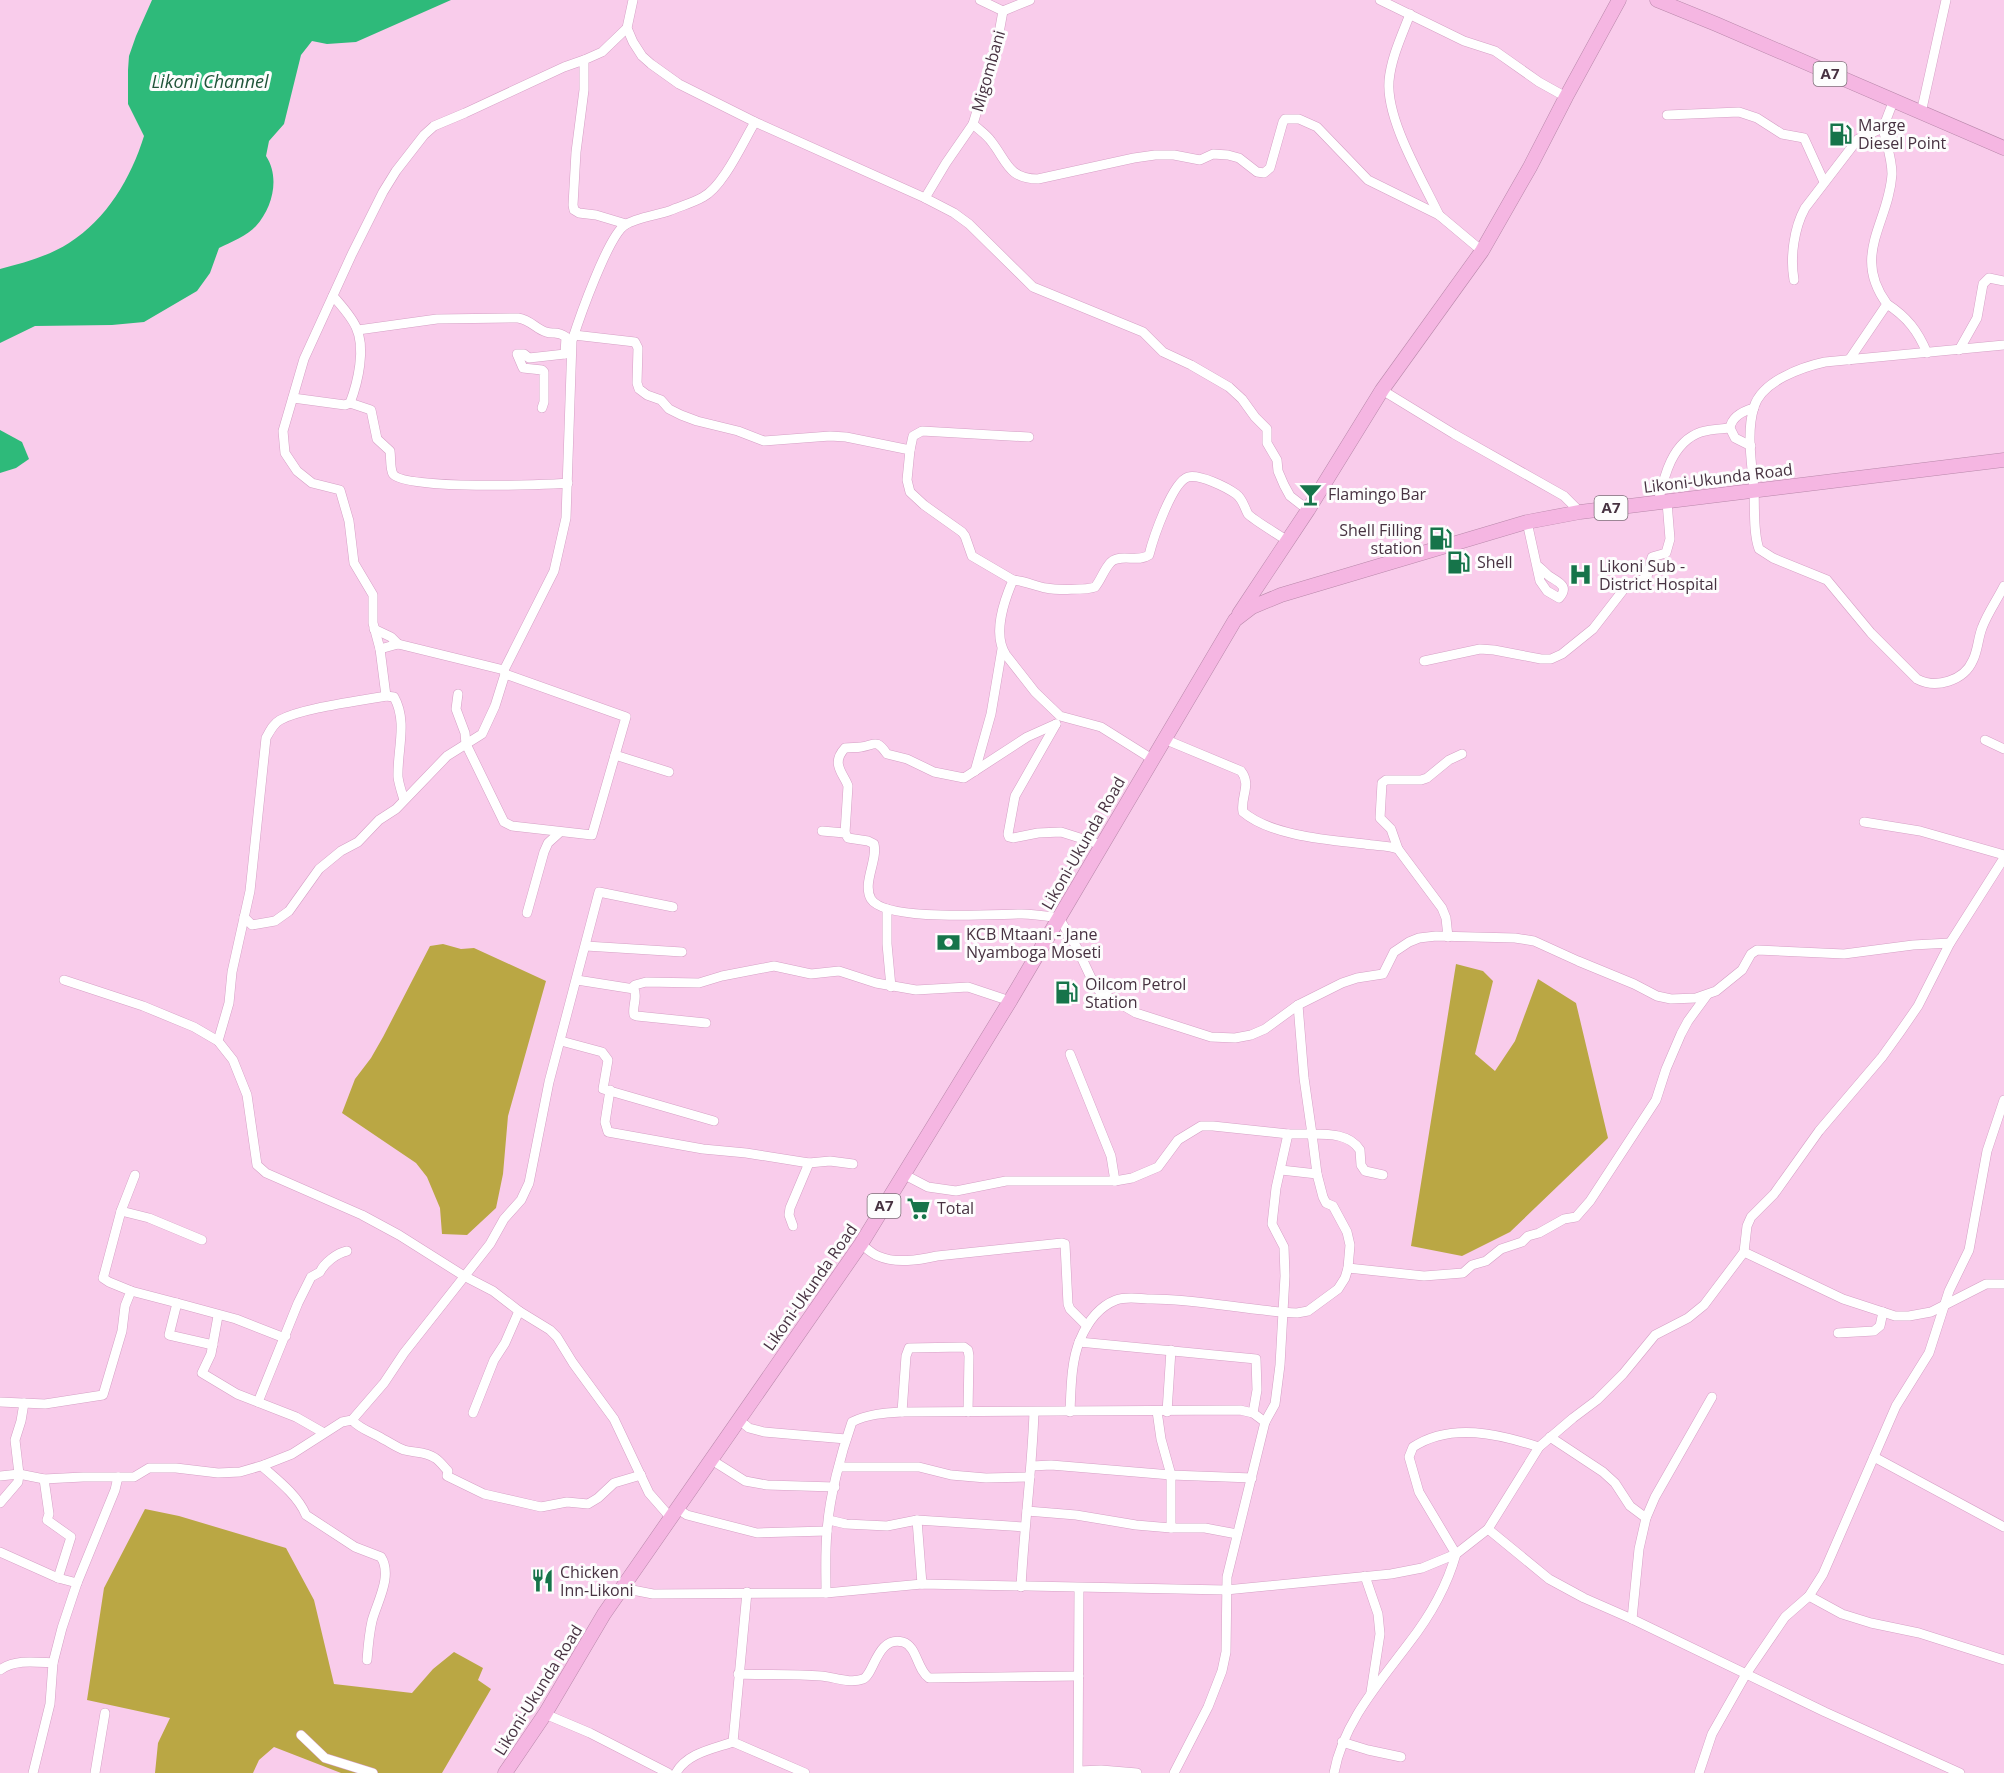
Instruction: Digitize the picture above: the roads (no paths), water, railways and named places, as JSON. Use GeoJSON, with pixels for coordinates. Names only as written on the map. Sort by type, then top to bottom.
{"type":"FeatureCollection","features":[{"type":"Feature","properties":{"kind":"highway","name":"A7"},"geometry":{"type":"LineString","coordinates":[[1657,0],[2004,148]]}},
{"type":"Feature","properties":{"kind":"highway","name":"A7"},"geometry":{"type":"LineString","coordinates":[[1235,620],[1308,510],[1382,390],[1482,251],[1530,167],[1618,1]]}},
{"type":"Feature","properties":{"kind":"highway","name":"Likoni-Ukunda Road"},"geometry":{"type":"LineString","coordinates":[[505,1773],[545,1714],[604,1614],[861,1244],[1010,1001],[1235,620],[1252,607],[1289,592],[1527,522],[1580,512],[2004,460]]}},
{"type":"Feature","properties":{"kind":"highway"},"geometry":{"type":"LineString","coordinates":[[1267,571],[1262,583],[1266,592],[1272,594],[1289,592]]}},
{"type":"Feature","properties":{"kind":"street"},"geometry":{"type":"LineString","coordinates":[[386,696],[380,649],[374,629],[374,595],[354,563],[349,521],[340,490],[308,481],[293,467],[285,453],[283,431],[304,359],[383,192],[396,171],[429,129],[602,52],[627,28],[633,0]]}},
{"type":"Feature","properties":{"kind":"street"},"geometry":{"type":"LineString","coordinates":[[980,0],[1003,10]]}},
{"type":"Feature","properties":{"kind":"street","name":"Migombani"},"geometry":{"type":"LineString","coordinates":[[925,198],[973,124],[997,44],[1003,10],[1030,0]]}},
{"type":"Feature","properties":{"kind":"street"},"geometry":{"type":"LineString","coordinates":[[1380,0],[1464,41],[1495,51],[1539,82],[1566,97]]}},
{"type":"Feature","properties":{"kind":"street"},"geometry":{"type":"LineString","coordinates":[[1921,113],[1946,0]]}},
{"type":"Feature","properties":{"kind":"street"},"geometry":{"type":"LineString","coordinates":[[1410,14],[1393,63],[1389,91],[1401,135],[1439,215]]}},
{"type":"Feature","properties":{"kind":"street"},"geometry":{"type":"LineString","coordinates":[[627,28],[642,56],[679,84],[755,122],[925,198],[960,217],[1033,287],[1136,328],[1173,358],[1191,365],[1229,387],[1267,429],[1268,443],[1277,460],[1278,471],[1284,485],[1290,496],[1308,510]]}},
{"type":"Feature","properties":{"kind":"street"},"geometry":{"type":"LineString","coordinates":[[584,60],[584,90],[576,152],[574,210],[579,213],[596,215],[626,224],[704,197],[725,175],[755,122]]}},
{"type":"Feature","properties":{"kind":"street"},"geometry":{"type":"LineString","coordinates":[[1893,102],[1883,128],[1892,175],[1871,258],[1878,293],[1887,304],[1914,326],[1927,353]]}},
{"type":"Feature","properties":{"kind":"street"},"geometry":{"type":"LineString","coordinates":[[1667,115],[1726,112],[1750,115],[1782,134],[1804,138],[1824,182]]}},
{"type":"Feature","properties":{"kind":"street"},"geometry":{"type":"LineString","coordinates":[[973,124],[991,141],[1007,167],[1026,179],[1038,179],[1155,155],[1174,155],[1200,160],[1213,154],[1228,155],[1245,162],[1257,172],[1264,173],[1270,168],[1283,122],[1285,119],[1299,119],[1317,127],[1368,180],[1439,215],[1482,251]]}},
{"type":"Feature","properties":{"kind":"street"},"geometry":{"type":"LineString","coordinates":[[1794,280],[1792,263],[1800,218],[1824,182],[1858,139],[1883,128]]}},
{"type":"Feature","properties":{"kind":"street"},"geometry":{"type":"LineString","coordinates":[[568,351],[611,243],[626,224]]}},
{"type":"Feature","properties":{"kind":"street"},"geometry":{"type":"LineString","coordinates":[[1959,350],[1979,312],[1983,284],[1989,278],[2004,281]]}},
{"type":"Feature","properties":{"kind":"street"},"geometry":{"type":"LineString","coordinates":[[333,296],[358,330],[361,350],[350,403]]}},
{"type":"Feature","properties":{"kind":"street"},"geometry":{"type":"LineString","coordinates":[[1849,360],[1887,304]]}},
{"type":"Feature","properties":{"kind":"street"},"geometry":{"type":"LineString","coordinates":[[244,917],[252,925],[275,921],[289,910],[319,869],[341,851],[357,842],[379,820],[396,809],[438,764],[477,738],[485,729],[504,672],[557,562],[566,518],[568,351],[566,337],[559,332],[546,332],[529,321],[518,318],[419,321],[358,330]]}},
{"type":"Feature","properties":{"kind":"street"},"geometry":{"type":"LineString","coordinates":[[574,335],[635,342],[638,348],[637,383],[639,389],[661,400],[669,410],[697,421],[738,431],[764,441],[830,436],[910,450]]}},
{"type":"Feature","properties":{"kind":"street"},"geometry":{"type":"LineString","coordinates":[[2004,345],[1825,362],[1794,372],[1761,395],[1754,408],[1751,446],[1759,549],[1773,558],[1827,580],[1894,658],[1917,679],[1923,682],[1945,683],[1960,676],[1970,666],[1982,628],[2004,586]]}},
{"type":"Feature","properties":{"kind":"street"},"geometry":{"type":"LineString","coordinates":[[542,408],[544,372],[523,368],[517,354],[524,354],[529,358],[568,351]]}},
{"type":"Feature","properties":{"kind":"street"},"geometry":{"type":"LineString","coordinates":[[1382,390],[1564,496],[1580,512]]}},
{"type":"Feature","properties":{"kind":"street"},"geometry":{"type":"LineString","coordinates":[[293,398],[345,405],[350,403],[368,407],[371,410],[375,436],[390,451],[393,474],[396,477],[424,483],[470,486],[537,486],[568,483]]}},
{"type":"Feature","properties":{"kind":"street"},"geometry":{"type":"LineString","coordinates":[[1751,446],[1735,438],[1730,428],[1733,419],[1754,408]]}},
{"type":"Feature","properties":{"kind":"street"},"geometry":{"type":"LineString","coordinates":[[1424,661],[1480,649],[1541,659],[1551,659],[1562,654],[1593,629],[1623,589],[1647,577],[1652,557],[1666,554],[1670,539],[1663,502],[1664,474],[1678,451],[1694,435],[1702,431],[1730,428]]}},
{"type":"Feature","properties":{"kind":"street"},"geometry":{"type":"LineString","coordinates":[[1029,437],[922,431],[913,436],[910,450],[907,480],[912,495],[962,532],[972,556],[1013,580],[1048,589],[1095,588],[1111,562],[1121,559],[1142,559],[1149,555],[1157,525],[1180,484],[1189,477],[1202,477],[1237,495],[1244,503],[1248,515],[1286,540]]}},
{"type":"Feature","properties":{"kind":"street"},"geometry":{"type":"LineString","coordinates":[[1527,522],[1538,566]]}},
{"type":"Feature","properties":{"kind":"street"},"geometry":{"type":"LineString","coordinates":[[975,771],[991,714],[1002,649],[1001,616],[1013,580]]}},
{"type":"Feature","properties":{"kind":"street"},"geometry":{"type":"LineString","coordinates":[[374,629],[391,637],[398,644],[504,672],[625,717],[590,835],[512,826],[504,822],[466,744],[465,733],[456,709],[458,694]]}},
{"type":"Feature","properties":{"kind":"street"},"geometry":{"type":"LineString","coordinates":[[380,649],[398,644]]}},
{"type":"Feature","properties":{"kind":"street"},"geometry":{"type":"LineString","coordinates":[[1002,649],[1058,720]]}},
{"type":"Feature","properties":{"kind":"street"},"geometry":{"type":"LineString","coordinates":[[218,1041],[229,1003],[232,972],[250,891],[266,738],[271,729],[280,720],[309,711],[386,696],[394,697],[401,713],[398,780],[404,800]]}},
{"type":"Feature","properties":{"kind":"street"},"geometry":{"type":"LineString","coordinates":[[1058,720],[1016,796],[1009,837],[1061,832],[1102,845]]}},
{"type":"Feature","properties":{"kind":"street"},"geometry":{"type":"LineString","coordinates":[[1152,759],[1093,723],[1058,720],[1027,737],[967,777],[956,777],[925,769],[907,759],[890,755],[878,744],[869,743],[862,747],[847,747],[841,753],[839,768],[848,786],[845,833],[848,838],[868,841],[875,846],[869,891],[876,904],[887,909],[910,913],[1025,914],[1059,918],[1097,989],[1136,1013],[1211,1037],[1235,1038],[1265,1029],[1298,1005],[1342,983],[1383,974],[1394,952],[1409,942],[1428,936],[1515,938],[1534,941],[1578,962],[1634,984],[1662,999],[1707,995],[1716,991],[1742,970],[1751,954],[1757,950],[1844,954],[1913,945],[1950,943]]}},
{"type":"Feature","properties":{"kind":"street"},"geometry":{"type":"LineString","coordinates":[[1164,739],[1241,771],[1247,782],[1242,805],[1243,812],[1273,828],[1319,840],[1343,840],[1398,849]]}},
{"type":"Feature","properties":{"kind":"street"},"geometry":{"type":"LineString","coordinates":[[1985,740],[2004,749]]}},
{"type":"Feature","properties":{"kind":"street"},"geometry":{"type":"LineString","coordinates":[[1448,937],[1442,908],[1398,849],[1391,829],[1380,818],[1382,783],[1386,780],[1427,778],[1449,760],[1462,754]]}},
{"type":"Feature","properties":{"kind":"street"},"geometry":{"type":"LineString","coordinates":[[615,755],[669,772]]}},
{"type":"Feature","properties":{"kind":"street"},"geometry":{"type":"LineString","coordinates":[[622,1588],[652,1594],[826,1593],[922,1584],[1226,1590],[1422,1568],[1456,1554],[1488,1529],[1539,1447],[1598,1400],[1655,1335],[1688,1318],[1704,1305],[1744,1252],[1747,1226],[1751,1217],[1774,1194],[1826,1122],[1877,1064],[1918,1006],[1950,943],[2004,856],[1920,831],[1864,822]]}},
{"type":"Feature","properties":{"kind":"street"},"geometry":{"type":"LineString","coordinates":[[822,831],[845,833]]}},
{"type":"Feature","properties":{"kind":"street"},"geometry":{"type":"LineString","coordinates":[[526,913],[544,852],[548,843],[559,833]]}},
{"type":"Feature","properties":{"kind":"street"},"geometry":{"type":"LineString","coordinates":[[0,1476],[19,1474],[44,1479],[134,1477],[149,1468],[176,1468],[218,1473],[240,1472],[292,1454],[342,1422],[352,1420],[384,1383],[404,1353],[490,1244],[504,1220],[521,1200],[529,1183],[549,1082],[599,892],[673,907]]}},
{"type":"Feature","properties":{"kind":"street"},"geometry":{"type":"LineString","coordinates":[[887,909],[891,987]]}},
{"type":"Feature","properties":{"kind":"street"},"geometry":{"type":"LineString","coordinates":[[586,946],[682,952]]}},
{"type":"Feature","properties":{"kind":"street"},"geometry":{"type":"LineString","coordinates":[[632,988],[646,982],[699,983],[774,966],[812,974],[839,971],[891,987],[931,991],[968,987],[1010,1001]]}},
{"type":"Feature","properties":{"kind":"street"},"geometry":{"type":"LineString","coordinates":[[64,980],[153,1010],[194,1027],[218,1041],[233,1060],[247,1095],[257,1165],[266,1173],[362,1215],[493,1291],[519,1311],[550,1330],[614,1419],[649,1493],[673,1512],[757,1533],[827,1531]]}},
{"type":"Feature","properties":{"kind":"street"},"geometry":{"type":"LineString","coordinates":[[577,980],[632,988],[636,993],[633,1013],[637,1016],[706,1023]]}},
{"type":"Feature","properties":{"kind":"street"},"geometry":{"type":"LineString","coordinates":[[1348,1268],[1424,1276],[1462,1273],[1472,1265],[1486,1261],[1501,1249],[1522,1242],[1528,1236],[1539,1233],[1564,1218],[1576,1217],[1590,1201],[1656,1100],[1681,1034],[1707,995]]}},
{"type":"Feature","properties":{"kind":"street"},"geometry":{"type":"LineString","coordinates":[[1070,1412],[1079,1342],[1086,1326],[1101,1308],[1112,1301],[1126,1297],[1171,1298],[1282,1312],[1303,1312],[1316,1306],[1341,1286],[1348,1268],[1350,1245],[1347,1232],[1332,1205],[1326,1203],[1323,1197],[1317,1174],[1305,1088],[1298,1005]]}},
{"type":"Feature","properties":{"kind":"street"},"geometry":{"type":"LineString","coordinates":[[561,1041],[604,1053],[608,1060],[603,1089],[714,1121]]}},
{"type":"Feature","properties":{"kind":"street"},"geometry":{"type":"LineString","coordinates":[[1070,1054],[1111,1156],[1115,1181]]}},
{"type":"Feature","properties":{"kind":"street"},"geometry":{"type":"LineString","coordinates":[[610,1090],[605,1122],[608,1132],[677,1145],[809,1163],[830,1161],[853,1164]]}},
{"type":"Feature","properties":{"kind":"street"},"geometry":{"type":"LineString","coordinates":[[1700,1773],[1712,1734],[1746,1674],[1785,1617],[1809,1596],[1823,1574],[1896,1406],[1929,1353],[1945,1304],[1969,1250],[1987,1151],[2004,1100]]}},
{"type":"Feature","properties":{"kind":"street"},"geometry":{"type":"LineString","coordinates":[[903,1174],[928,1186],[956,1191],[1006,1181],[1115,1181],[1132,1178],[1158,1167],[1178,1140],[1201,1126],[1213,1126],[1288,1134],[1328,1134],[1350,1140],[1360,1150],[1361,1165],[1365,1171],[1383,1175]]}},
{"type":"Feature","properties":{"kind":"street"},"geometry":{"type":"LineString","coordinates":[[1174,1773],[1204,1714],[1222,1671],[1226,1652],[1228,1569],[1265,1422],[1275,1404],[1278,1388],[1285,1276],[1284,1247],[1272,1224],[1276,1188],[1288,1134]]}},
{"type":"Feature","properties":{"kind":"street"},"geometry":{"type":"LineString","coordinates":[[793,1226],[789,1215],[790,1208],[809,1163]]}},
{"type":"Feature","properties":{"kind":"street"},"geometry":{"type":"LineString","coordinates":[[1281,1170],[1317,1174]]}},
{"type":"Feature","properties":{"kind":"street"},"geometry":{"type":"LineString","coordinates":[[135,1175],[122,1210],[103,1278],[131,1291],[236,1319],[282,1337],[286,1336]]}},
{"type":"Feature","properties":{"kind":"street"},"geometry":{"type":"LineString","coordinates":[[122,1210],[149,1218],[202,1240]]}},
{"type":"Feature","properties":{"kind":"street"},"geometry":{"type":"LineString","coordinates":[[861,1244],[878,1256],[897,1260],[918,1260],[937,1256],[1065,1244],[1067,1252],[1066,1299],[1070,1309],[1086,1326]]}},
{"type":"Feature","properties":{"kind":"street"},"geometry":{"type":"LineString","coordinates":[[258,1402],[310,1277],[320,1272],[322,1267],[342,1252],[347,1251]]}},
{"type":"Feature","properties":{"kind":"street"},"geometry":{"type":"LineString","coordinates":[[1744,1252],[1824,1291],[1883,1312],[1909,1316],[1930,1312],[1986,1284],[2004,1284]]}},
{"type":"Feature","properties":{"kind":"street"},"geometry":{"type":"LineString","coordinates":[[0,1402],[63,1402],[103,1395],[122,1331],[123,1312],[131,1291]]}},
{"type":"Feature","properties":{"kind":"street"},"geometry":{"type":"LineString","coordinates":[[177,1303],[169,1335],[213,1345]]}},
{"type":"Feature","properties":{"kind":"street"},"geometry":{"type":"LineString","coordinates":[[474,1413],[494,1360],[505,1343],[519,1311]]}},
{"type":"Feature","properties":{"kind":"street"},"geometry":{"type":"LineString","coordinates":[[1838,1333],[1876,1330],[1880,1326],[1883,1312]]}},
{"type":"Feature","properties":{"kind":"street"},"geometry":{"type":"LineString","coordinates":[[218,1316],[213,1345],[202,1373],[237,1394],[296,1417],[324,1433]]}},
{"type":"Feature","properties":{"kind":"street"},"geometry":{"type":"LineString","coordinates":[[1079,1342],[1256,1359],[1257,1390],[1253,1413]]}},
{"type":"Feature","properties":{"kind":"street"},"geometry":{"type":"LineString","coordinates":[[902,1412],[906,1356],[909,1348],[964,1347],[968,1350],[969,1356],[968,1412]]}},
{"type":"Feature","properties":{"kind":"street"},"geometry":{"type":"LineString","coordinates":[[1171,1350],[1162,1412],[1161,1439],[1171,1475],[1171,1528]]}},
{"type":"Feature","properties":{"kind":"street"},"geometry":{"type":"LineString","coordinates":[[1632,1619],[1646,1518],[1655,1497],[1712,1396]]}},
{"type":"Feature","properties":{"kind":"street"},"geometry":{"type":"LineString","coordinates":[[0,1503],[18,1482],[15,1440],[24,1403]]}},
{"type":"Feature","properties":{"kind":"street"},"geometry":{"type":"LineString","coordinates":[[826,1593],[827,1531],[835,1486],[852,1422],[862,1417],[879,1413],[902,1412],[1240,1410],[1253,1413],[1265,1422]]}},
{"type":"Feature","properties":{"kind":"street"},"geometry":{"type":"LineString","coordinates":[[1021,1587],[1024,1527],[1032,1466],[1034,1412]]}},
{"type":"Feature","properties":{"kind":"street"},"geometry":{"type":"LineString","coordinates":[[738,1419],[748,1428],[764,1432],[846,1439]]}},
{"type":"Feature","properties":{"kind":"street"},"geometry":{"type":"LineString","coordinates":[[352,1420],[357,1426],[381,1437],[393,1446],[407,1451],[420,1451],[436,1458],[448,1471],[447,1476],[458,1482],[484,1494],[504,1497],[535,1507],[567,1502],[588,1504],[614,1483],[641,1475]]}},
{"type":"Feature","properties":{"kind":"street"},"geometry":{"type":"LineString","coordinates":[[1334,1773],[1337,1754],[1342,1742],[1370,1694],[1411,1641],[1436,1603],[1449,1578],[1456,1554],[1419,1492],[1409,1457],[1413,1447],[1433,1437],[1459,1433],[1487,1433],[1506,1436],[1539,1447]]}},
{"type":"Feature","properties":{"kind":"street"},"geometry":{"type":"LineString","coordinates":[[1550,1437],[1603,1472],[1615,1483],[1630,1506],[1646,1518]]}},
{"type":"Feature","properties":{"kind":"street"},"geometry":{"type":"LineString","coordinates":[[1874,1457],[2004,1527]]}},
{"type":"Feature","properties":{"kind":"street"},"geometry":{"type":"LineString","coordinates":[[710,1459],[745,1481],[767,1485],[835,1486]]}},
{"type":"Feature","properties":{"kind":"street"},"geometry":{"type":"LineString","coordinates":[[264,1465],[264,1468],[277,1478],[302,1506],[306,1515],[355,1547],[381,1557],[383,1560],[386,1574],[382,1596],[377,1604],[372,1623],[367,1660]]}},
{"type":"Feature","properties":{"kind":"street"},"geometry":{"type":"LineString","coordinates":[[1032,1466],[1051,1465],[1171,1475],[1251,1478]]}},
{"type":"Feature","properties":{"kind":"street"},"geometry":{"type":"LineString","coordinates":[[839,1467],[919,1467],[951,1475],[986,1478],[1030,1476]]}},
{"type":"Feature","properties":{"kind":"street"},"geometry":{"type":"LineString","coordinates":[[33,1773],[50,1704],[53,1663],[62,1628],[77,1583],[115,1490],[118,1476]]}},
{"type":"Feature","properties":{"kind":"street"},"geometry":{"type":"LineString","coordinates":[[44,1479],[48,1520],[71,1538],[58,1578]]}},
{"type":"Feature","properties":{"kind":"street"},"geometry":{"type":"LineString","coordinates":[[1027,1511],[1076,1515],[1136,1525],[1205,1528],[1237,1534]]}},
{"type":"Feature","properties":{"kind":"street"},"geometry":{"type":"LineString","coordinates":[[829,1520],[846,1524],[887,1526],[917,1520],[1024,1527]]}},
{"type":"Feature","properties":{"kind":"street"},"geometry":{"type":"LineString","coordinates":[[917,1520],[922,1584]]}},
{"type":"Feature","properties":{"kind":"street"},"geometry":{"type":"LineString","coordinates":[[1488,1529],[1549,1579],[1584,1598],[1960,1773]]}},
{"type":"Feature","properties":{"kind":"street"},"geometry":{"type":"LineString","coordinates":[[0,1552],[58,1578],[77,1583]]}},
{"type":"Feature","properties":{"kind":"street"},"geometry":{"type":"LineString","coordinates":[[1365,1576],[1378,1614],[1380,1634],[1370,1694]]}},
{"type":"Feature","properties":{"kind":"street"},"geometry":{"type":"LineString","coordinates":[[1079,1588],[1078,1772],[1101,1770],[1137,1773]]}},
{"type":"Feature","properties":{"kind":"street"},"geometry":{"type":"LineString","coordinates":[[733,1742],[747,1592]]}},
{"type":"Feature","properties":{"kind":"street"},"geometry":{"type":"LineString","coordinates":[[1809,1596],[1842,1614],[1919,1633],[2004,1660]]}},
{"type":"Feature","properties":{"kind":"street"},"geometry":{"type":"LineString","coordinates":[[738,1674],[821,1676],[861,1680],[870,1673],[874,1659],[879,1652],[894,1642],[900,1641],[910,1647],[920,1668],[929,1678],[1079,1676]]}},
{"type":"Feature","properties":{"kind":"street"},"geometry":{"type":"LineString","coordinates":[[0,1670],[8,1665],[53,1663]]}},
{"type":"Feature","properties":{"kind":"street"},"geometry":{"type":"LineString","coordinates":[[95,1773],[105,1713]]}},
{"type":"Feature","properties":{"kind":"street"},"geometry":{"type":"LineString","coordinates":[[545,1714],[590,1733],[668,1773]]}},
{"type":"Feature","properties":{"kind":"street"},"geometry":{"type":"LineString","coordinates":[[301,1735],[325,1758],[373,1773]]}},
{"type":"Feature","properties":{"kind":"street"},"geometry":{"type":"LineString","coordinates":[[676,1773],[686,1761],[695,1755],[733,1742],[805,1773]]}},
{"type":"Feature","properties":{"kind":"street"},"geometry":{"type":"LineString","coordinates":[[1342,1742],[1401,1757]]}},
{"type":"Feature","properties":{"kind":"water","name":"Likoni Channel"},"geometry":{"type":"Polygon","coordinates":[[[152,0],[451,0],[356,42],[327,44],[312,41],[301,55],[284,124],[269,141],[266,156],[273,173],[273,192],[267,210],[252,230],[219,248],[210,273],[197,291],[144,322],[112,325],[35,326],[0,343],[0,269],[53,252],[83,233],[106,210],[116,196],[139,152],[144,136],[128,104],[129,56],[152,0]]]}},
{"type":"Feature","properties":{"kind":"water"},"geometry":{"type":"Polygon","coordinates":[[[0,430],[22,442],[29,459],[16,468],[0,473],[0,430]]]}},
{"type":"Feature","properties":{"kind":"place","name":"Marge Diesel Point"},"geometry":{"type":"Point","coordinates":[1840,134]}},
{"type":"Feature","properties":{"kind":"place","name":"Flamingo Bar"},"geometry":{"type":"Point","coordinates":[1310,494]}},
{"type":"Feature","properties":{"kind":"place","name":"Shell Filling station"},"geometry":{"type":"Point","coordinates":[1440,539]}},
{"type":"Feature","properties":{"kind":"place","name":"Shell"},"geometry":{"type":"Point","coordinates":[1459,562]}},
{"type":"Feature","properties":{"kind":"place","name":"Likoni Sub - District Hospital"},"geometry":{"type":"Point","coordinates":[1581,575]}},
{"type":"Feature","properties":{"kind":"place","name":"KCB Mtaani - Jane Nyamboga Moseti"},"geometry":{"type":"Point","coordinates":[948,943]}},
{"type":"Feature","properties":{"kind":"place","name":"Oilcom Petrol Station"},"geometry":{"type":"Point","coordinates":[1067,993]}},
{"type":"Feature","properties":{"kind":"place","name":"Total"},"geometry":{"type":"Point","coordinates":[919,1208]}},
{"type":"Feature","properties":{"kind":"place","name":"Chicken Inn-Likoni"},"geometry":{"type":"Point","coordinates":[542,1581]}}]}
